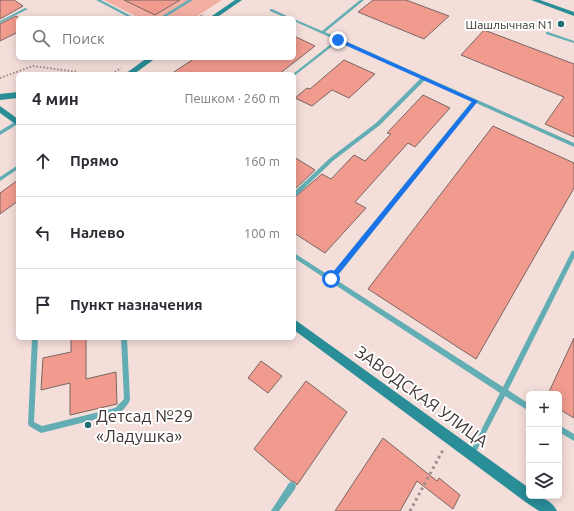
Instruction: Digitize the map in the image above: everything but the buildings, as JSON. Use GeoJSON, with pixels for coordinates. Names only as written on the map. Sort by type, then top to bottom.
{"type":"FeatureCollection","features":[{"type":"Feature","properties":{"kind":"street"},"geometry":{"type":"LineString","coordinates":[[215,16],[239,0]]}},
{"type":"Feature","properties":{"kind":"street"},"geometry":{"type":"LineString","coordinates":[[534,0],[574,14]]}},
{"type":"Feature","properties":{"kind":"street"},"geometry":{"type":"LineString","coordinates":[[132,72],[149,60]]}},
{"type":"Feature","properties":{"kind":"street"},"geometry":{"type":"LineString","coordinates":[[0,97],[16,95]]}},
{"type":"Feature","properties":{"kind":"street"},"geometry":{"type":"LineString","coordinates":[[0,109],[16,121]]}},
{"type":"Feature","properties":{"kind":"street","name":"ЗАВОДСКАЯ УЛИЦА"},"geometry":{"type":"LineString","coordinates":[[296,325],[526,494]]}},
{"type":"Feature","properties":{"kind":"street","name":"ЗАВОДСКАЯ УЛИЦА"},"geometry":{"type":"LineString","coordinates":[[533,499],[549,511]]}},
{"type":"Feature","properties":{"kind":"lane"},"geometry":{"type":"LineString","coordinates":[[98,0],[129,16]]}},
{"type":"Feature","properties":{"kind":"lane"},"geometry":{"type":"LineString","coordinates":[[164,16],[191,0]]}},
{"type":"Feature","properties":{"kind":"lane"},"geometry":{"type":"LineString","coordinates":[[322,33],[362,0]]}},
{"type":"Feature","properties":{"kind":"lane"},"geometry":{"type":"LineString","coordinates":[[0,22],[26,9]]}},
{"type":"Feature","properties":{"kind":"lane"},"geometry":{"type":"LineString","coordinates":[[271,10],[284,16]]}},
{"type":"Feature","properties":{"kind":"lane"},"geometry":{"type":"LineString","coordinates":[[296,21],[574,145]]}},
{"type":"Feature","properties":{"kind":"lane"},"geometry":{"type":"LineString","coordinates":[[547,33],[574,42]]}},
{"type":"Feature","properties":{"kind":"lane"},"geometry":{"type":"LineString","coordinates":[[296,73],[338,40]]}},
{"type":"Feature","properties":{"kind":"lane"},"geometry":{"type":"LineString","coordinates":[[296,194],[332,159],[378,124],[424,78]]}},
{"type":"Feature","properties":{"kind":"lane"},"geometry":{"type":"LineString","coordinates":[[331,279],[475,101]]}},
{"type":"Feature","properties":{"kind":"lane"},"geometry":{"type":"LineString","coordinates":[[0,133],[16,123]]}},
{"type":"Feature","properties":{"kind":"lane"},"geometry":{"type":"LineString","coordinates":[[0,179],[16,168]]}},
{"type":"Feature","properties":{"kind":"lane"},"geometry":{"type":"LineString","coordinates":[[472,454],[574,253]]}},
{"type":"Feature","properties":{"kind":"lane"},"geometry":{"type":"LineString","coordinates":[[296,256],[526,406]]}},
{"type":"Feature","properties":{"kind":"lane"},"geometry":{"type":"LineString","coordinates":[[35,340],[32,424],[41,430],[116,411],[127,400],[124,340]]}},
{"type":"Feature","properties":{"kind":"lane"},"geometry":{"type":"LineString","coordinates":[[562,430],[574,438]]}},
{"type":"Feature","properties":{"kind":"lane"},"geometry":{"type":"LineString","coordinates":[[275,511],[292,486]]}},
{"type":"Feature","properties":{"kind":"path"},"geometry":{"type":"LineString","coordinates":[[16,72],[33,66],[77,72]]}},
{"type":"Feature","properties":{"kind":"path"},"geometry":{"type":"LineString","coordinates":[[0,78],[16,72]]}},
{"type":"Feature","properties":{"kind":"path"},"geometry":{"type":"LineString","coordinates":[[410,511],[444,448]]}},
{"type":"Feature","properties":{"kind":"shaded area"},"geometry":{"type":"Polygon","coordinates":[[[104,0],[222,0],[197,16],[135,16],[104,0]]]}},
{"type":"Feature","properties":{"kind":"place","name":"Шашлычная N1"},"geometry":{"type":"Point","coordinates":[561,24]}},
{"type":"Feature","properties":{"kind":"place","name":"Детсад №29 «Ладушка»"},"geometry":{"type":"Point","coordinates":[88,425]}},
{"type":"Feature","properties":{"kind":"route"},"geometry":{"type":"LineString","coordinates":[[331,279],[475,101],[338,40]]}}]}
